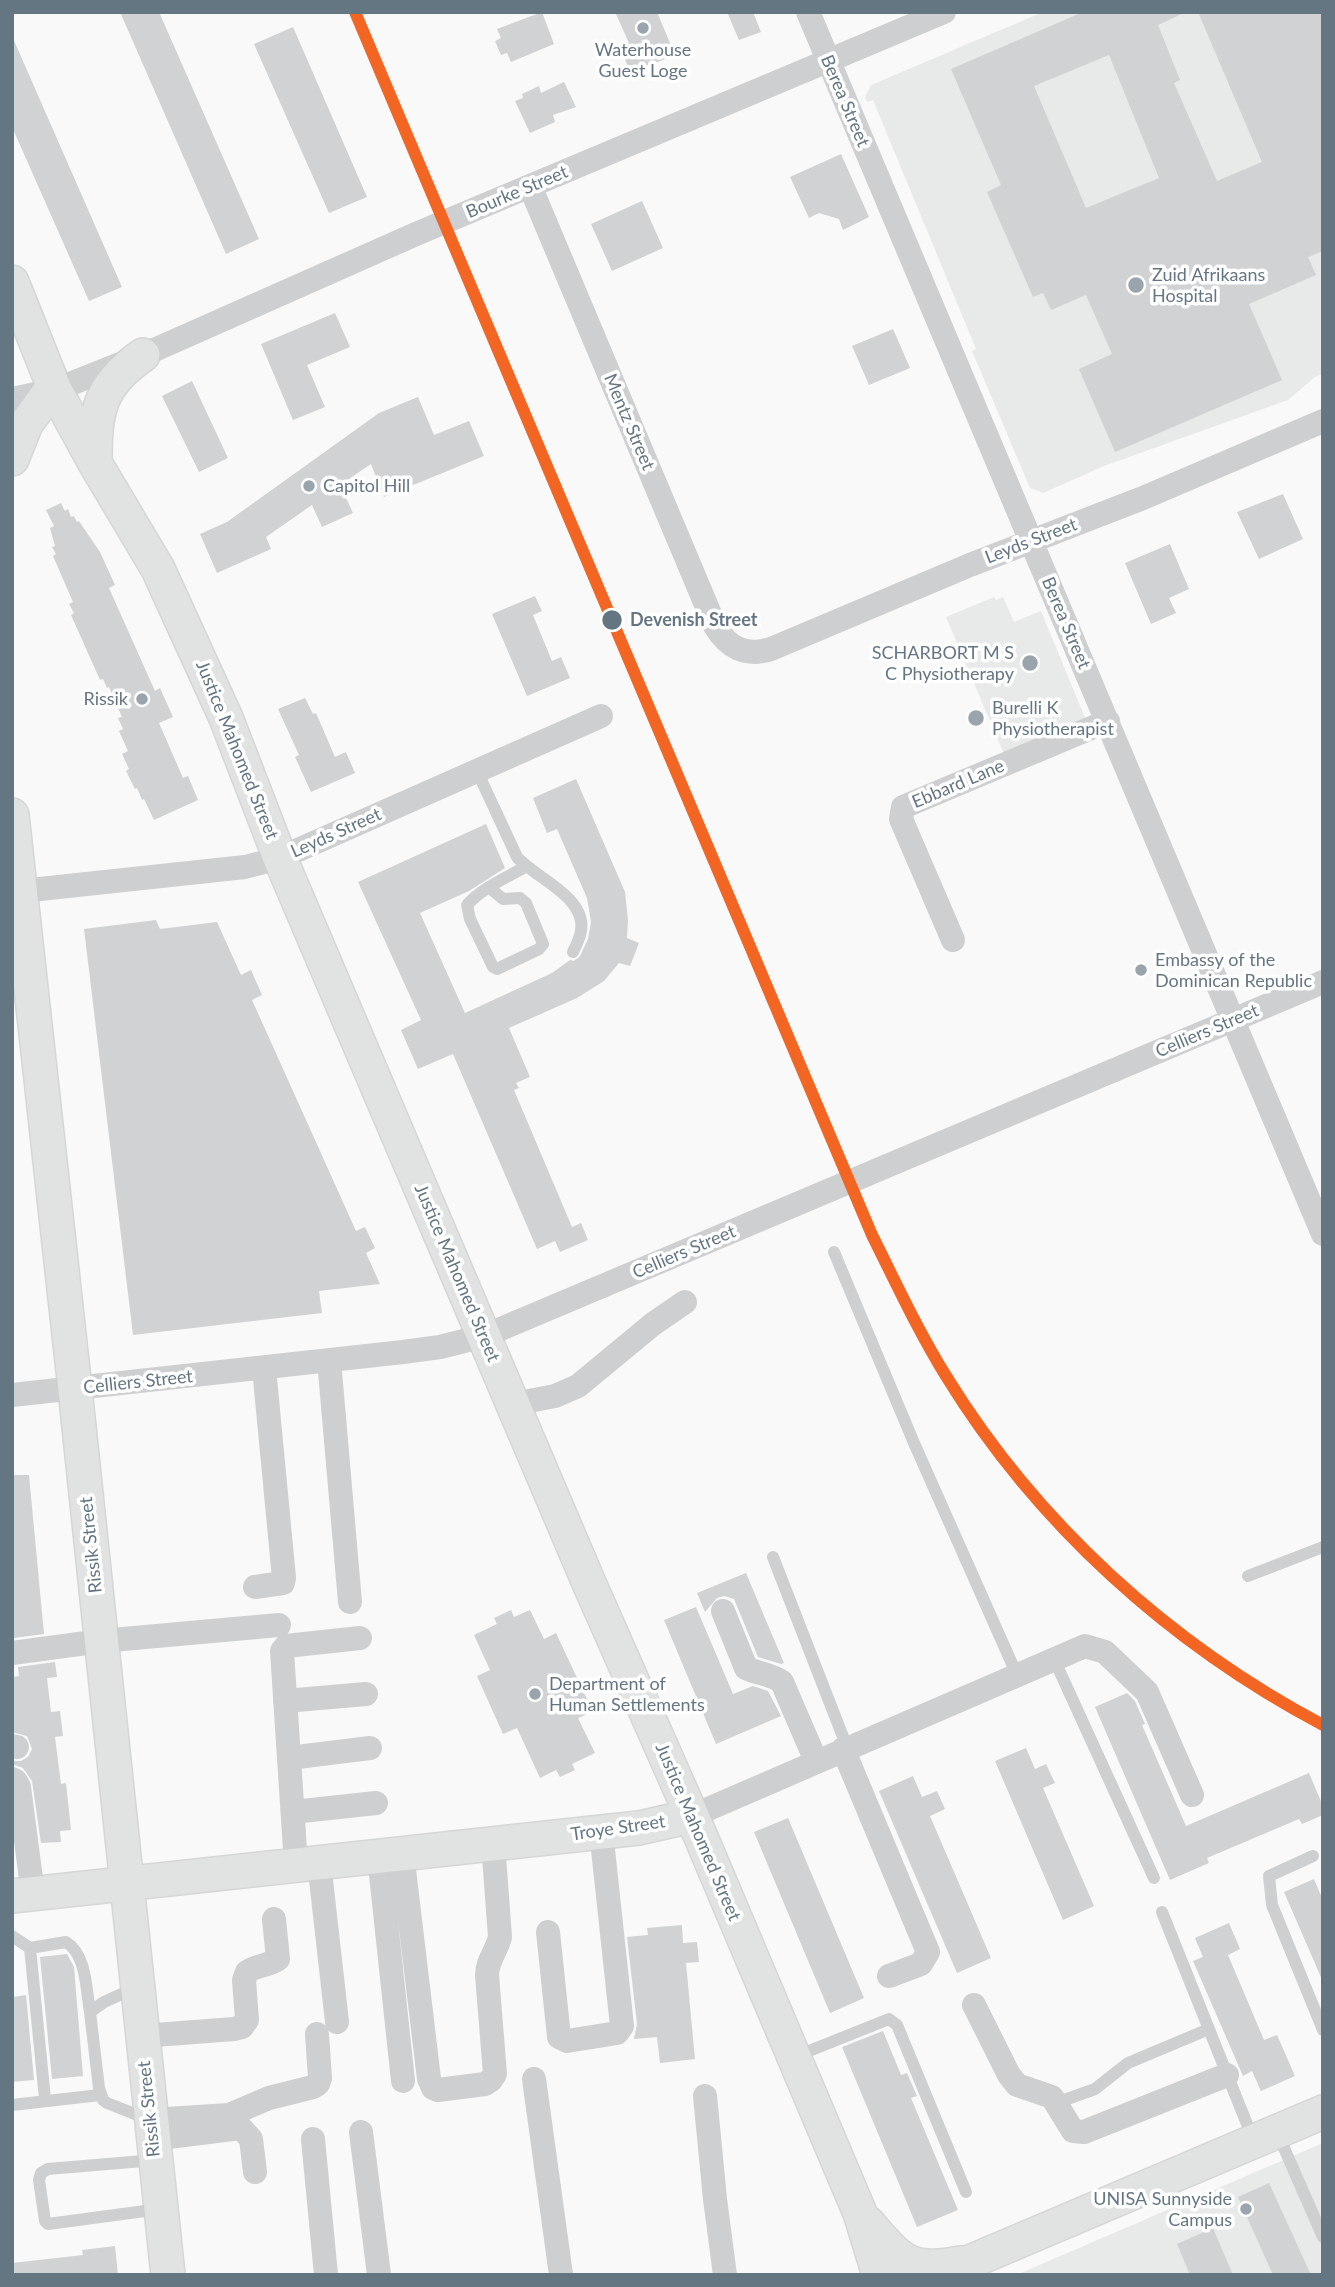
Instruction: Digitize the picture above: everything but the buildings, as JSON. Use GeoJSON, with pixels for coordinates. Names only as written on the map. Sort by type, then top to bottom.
{"type":"FeatureCollection","features":[{"type":"Feature","properties":{"kind":"main road","name":"Justice Mahomed Street"},"geometry":{"type":"LineString","coordinates":[[12,282],[52,391],[159,569],[226,718],[280,858],[589,1583],[692,1815],[860,2213],[879,2275]]}},
{"type":"Feature","properties":{"kind":"main road"},"geometry":{"type":"LineString","coordinates":[[94,463],[97,417],[106,389],[125,367],[143,355]]}},
{"type":"Feature","properties":{"kind":"main road"},"geometry":{"type":"LineString","coordinates":[[16,449],[34,411],[52,391]]}},
{"type":"Feature","properties":{"kind":"main road"},"geometry":{"type":"LineString","coordinates":[[16,449],[45,422],[72,422]]}},
{"type":"Feature","properties":{"kind":"main road","name":"Rissik Street"},"geometry":{"type":"LineString","coordinates":[[12,815],[16,891],[75,1389],[167,2275]]}},
{"type":"Feature","properties":{"kind":"main road","name":"Troye Street"},"geometry":{"type":"LineString","coordinates":[[22,1895],[639,1828],[692,1815]]}},
{"type":"Feature","properties":{"kind":"main road"},"geometry":{"type":"LineString","coordinates":[[939,2275],[1323,2112]]}},
{"type":"Feature","properties":{"kind":"main road"},"geometry":{"type":"LineString","coordinates":[[860,2213],[887,2245],[909,2263],[930,2268],[978,2259]]}},
{"type":"Feature","properties":{"kind":"street","name":"Berea Street"},"geometry":{"type":"LineString","coordinates":[[808,12],[1323,1234]]}},
{"type":"Feature","properties":{"kind":"street","name":"Bourke Street"},"geometry":{"type":"LineString","coordinates":[[12,399],[52,391],[143,355],[416,234],[829,61],[918,17],[944,12]]}},
{"type":"Feature","properties":{"kind":"street","name":"Mentz Street"},"geometry":{"type":"LineString","coordinates":[[522,190],[707,607],[722,637],[738,650]]}},
{"type":"Feature","properties":{"kind":"street","name":"Leyds Street"},"geometry":{"type":"LineString","coordinates":[[738,650],[753,653],[771,649],[957,570],[1143,498],[1323,421]]}},
{"type":"Feature","properties":{"kind":"street","name":"Leyds Street"},"geometry":{"type":"LineString","coordinates":[[16,891],[244,867],[280,858],[601,716]]}},
{"type":"Feature","properties":{"kind":"street","name":"Ebbard Lane"},"geometry":{"type":"LineString","coordinates":[[953,940],[901,819],[900,812],[903,807],[1108,721]]}},
{"type":"Feature","properties":{"kind":"street","name":"Celliers Street"},"geometry":{"type":"LineString","coordinates":[[12,1395],[426,1349],[484,1336],[1323,982]]}},
{"type":"Feature","properties":{"kind":"street"},"geometry":{"type":"LineString","coordinates":[[513,1404],[555,1396],[578,1386],[653,1324],[685,1302]]}},
{"type":"Feature","properties":{"kind":"street"},"geometry":{"type":"LineString","coordinates":[[329,1360],[350,1602]]}},
{"type":"Feature","properties":{"kind":"street"},"geometry":{"type":"LineString","coordinates":[[255,1587],[278,1585],[283,1583],[284,1578],[264,1367]]}},
{"type":"Feature","properties":{"kind":"street"},"geometry":{"type":"LineString","coordinates":[[723,1611],[746,1668],[763,1675],[773,1675],[782,1682],[816,1761]]}},
{"type":"Feature","properties":{"kind":"street"},"geometry":{"type":"LineString","coordinates":[[12,1653],[101,1641],[279,1625]]}},
{"type":"Feature","properties":{"kind":"street"},"geometry":{"type":"LineString","coordinates":[[152,2140],[229,2115],[269,2098],[318,2084],[327,2028],[308,1863],[293,1812],[284,1648],[360,1638]]}},
{"type":"Feature","properties":{"kind":"street","name":"Troye Street"},"geometry":{"type":"LineString","coordinates":[[692,1815],[1085,1646],[1105,1652],[1147,1692],[1192,1795]]}},
{"type":"Feature","properties":{"kind":"street"},"geometry":{"type":"LineString","coordinates":[[285,1701],[366,1694]]}},
{"type":"Feature","properties":{"kind":"street"},"geometry":{"type":"LineString","coordinates":[[289,1758],[370,1748]]}},
{"type":"Feature","properties":{"kind":"street"},"geometry":{"type":"LineString","coordinates":[[845,1748],[928,1952],[921,1964],[889,1976]]}},
{"type":"Feature","properties":{"kind":"street"},"geometry":{"type":"LineString","coordinates":[[12,1779],[19,1787],[22,1895]]}},
{"type":"Feature","properties":{"kind":"street"},"geometry":{"type":"LineString","coordinates":[[293,1812],[376,1803]]}},
{"type":"Feature","properties":{"kind":"street"},"geometry":{"type":"LineString","coordinates":[[548,1932],[559,2037],[567,2041],[617,2033],[622,2026],[601,1831]]}},
{"type":"Feature","properties":{"kind":"street"},"geometry":{"type":"LineString","coordinates":[[390,1854],[429,2079],[432,2088],[439,2090],[485,2084],[495,2074],[487,1975],[487,1968],[498,1948],[500,1937],[494,1843]]}},
{"type":"Feature","properties":{"kind":"street"},"geometry":{"type":"LineString","coordinates":[[390,1854],[403,2081]]}},
{"type":"Feature","properties":{"kind":"street"},"geometry":{"type":"LineString","coordinates":[[142,2036],[234,2029],[242,2026],[247,2017],[244,1980],[247,1972],[272,1964],[278,1959],[274,1919]]}},
{"type":"Feature","properties":{"kind":"street"},"geometry":{"type":"LineString","coordinates":[[974,2005],[1009,2075],[1017,2085],[1052,2096],[1073,2131],[1084,2132],[1227,2075]]}},
{"type":"Feature","properties":{"kind":"street"},"geometry":{"type":"LineString","coordinates":[[534,2079],[561,2275]]}},
{"type":"Feature","properties":{"kind":"street"},"geometry":{"type":"LineString","coordinates":[[705,2096],[725,2275]]}},
{"type":"Feature","properties":{"kind":"street"},"geometry":{"type":"LineString","coordinates":[[152,2140],[241,2128],[251,2139],[254,2172]]}},
{"type":"Feature","properties":{"kind":"street"},"geometry":{"type":"LineString","coordinates":[[361,2132],[379,2275]]}},
{"type":"Feature","properties":{"kind":"street"},"geometry":{"type":"LineString","coordinates":[[313,2139],[326,2275]]}},
{"type":"Feature","properties":{"kind":"lane"},"geometry":{"type":"LineString","coordinates":[[477,771],[517,857],[525,867],[569,898],[582,921],[582,933],[573,952]]}},
{"type":"Feature","properties":{"kind":"lane"},"geometry":{"type":"LineString","coordinates":[[490,888],[503,899],[520,898],[526,903],[543,944],[539,949],[497,969],[493,967],[470,919],[467,905],[490,888],[525,867]]}},
{"type":"Feature","properties":{"kind":"lane"},"geometry":{"type":"LineString","coordinates":[[834,1252],[914,1443],[1017,1675]]}},
{"type":"Feature","properties":{"kind":"lane"},"geometry":{"type":"LineString","coordinates":[[1248,1576],[1323,1547]]}},
{"type":"Feature","properties":{"kind":"lane"},"geometry":{"type":"LineString","coordinates":[[773,1557],[845,1748]]}},
{"type":"Feature","properties":{"kind":"lane"},"geometry":{"type":"LineString","coordinates":[[1054,1659],[1154,1878]]}},
{"type":"Feature","properties":{"kind":"lane"},"geometry":{"type":"LineString","coordinates":[[1314,1856],[1269,1876],[1269,1887],[1272,1905],[1323,2030]]}},
{"type":"Feature","properties":{"kind":"lane"},"geometry":{"type":"LineString","coordinates":[[1162,1912],[1227,2075],[1323,2237]]}},
{"type":"Feature","properties":{"kind":"lane"},"geometry":{"type":"LineString","coordinates":[[12,1936],[30,1948],[66,1942],[78,1952],[90,2012],[100,2095],[152,2140]]}},
{"type":"Feature","properties":{"kind":"lane"},"geometry":{"type":"LineString","coordinates":[[30,1948],[45,2099]]}},
{"type":"Feature","properties":{"kind":"lane"},"geometry":{"type":"LineString","coordinates":[[90,2012],[104,2002],[137,1987]]}},
{"type":"Feature","properties":{"kind":"lane"},"geometry":{"type":"LineString","coordinates":[[794,2057],[889,2020],[893,2021],[966,2192]]}},
{"type":"Feature","properties":{"kind":"lane"},"geometry":{"type":"LineString","coordinates":[[1056,2103],[1094,2089],[1128,2063],[1209,2029]]}},
{"type":"Feature","properties":{"kind":"lane"},"geometry":{"type":"LineString","coordinates":[[12,2105],[45,2099],[100,2095]]}},
{"type":"Feature","properties":{"kind":"lane"},"geometry":{"type":"LineString","coordinates":[[152,2140],[48,2169],[41,2173],[39,2180],[45,2221],[48,2224],[160,2209]]}},
{"type":"Feature","properties":{"kind":"shaded area","name":"Zuid Afrikaans Hospital"},"geometry":{"type":"Polygon","coordinates":[[[1043,12],[1323,12],[1323,374],[1315,377],[1288,400],[1104,466],[1043,493],[1030,488],[972,351],[976,349],[873,100],[867,102],[865,97],[871,85],[1043,12]]]}},
{"type":"Feature","properties":{"kind":"shaded area"},"geometry":{"type":"Polygon","coordinates":[[[994,597],[996,600],[1003,597],[1014,622],[1041,611],[1086,720],[1004,754],[946,617],[994,597]]]}},
{"type":"Feature","properties":{"kind":"shaded area","name":"UNISA Sunnyside Campus"},"geometry":{"type":"Polygon","coordinates":[[[1323,2143],[1323,2275],[1016,2275],[1323,2143]]]}},
{"type":"Feature","properties":{"kind":"transit line"},"geometry":{"type":"LineString","coordinates":[[355,12],[872,1235],[926,1342],[982,1430],[1022,1482],[1111,1576],[1160,1618],[1212,1657],[1323,1725]]}},
{"type":"Feature","properties":{"kind":"place","name":"Waterhouse Guest Loge"},"geometry":{"type":"Point","coordinates":[643,28]}},
{"type":"Feature","properties":{"kind":"place","name":"Zuid Afrikaans Hospital"},"geometry":{"type":"Point","coordinates":[1136,285]}},
{"type":"Feature","properties":{"kind":"place","name":"Capitol Hill"},"geometry":{"type":"Point","coordinates":[309,486]}},
{"type":"Feature","properties":{"kind":"place","name":"Devenish Street"},"geometry":{"type":"Point","coordinates":[612,620]}},
{"type":"Feature","properties":{"kind":"place","name":"SCHARBORT M S C Physiotherapy"},"geometry":{"type":"Point","coordinates":[1030,663]}},
{"type":"Feature","properties":{"kind":"place","name":"Rissik"},"geometry":{"type":"Point","coordinates":[142,699]}},
{"type":"Feature","properties":{"kind":"place","name":"Burelli K Physiotherapist"},"geometry":{"type":"Point","coordinates":[976,718]}},
{"type":"Feature","properties":{"kind":"place","name":"Embassy of the Dominican Republic"},"geometry":{"type":"Point","coordinates":[1141,970]}},
{"type":"Feature","properties":{"kind":"place","name":"Department of Human Settlements"},"geometry":{"type":"Point","coordinates":[535,1694]}},
{"type":"Feature","properties":{"kind":"place","name":"UNISA Sunnyside Campus"},"geometry":{"type":"Point","coordinates":[1246,2209]}}]}
